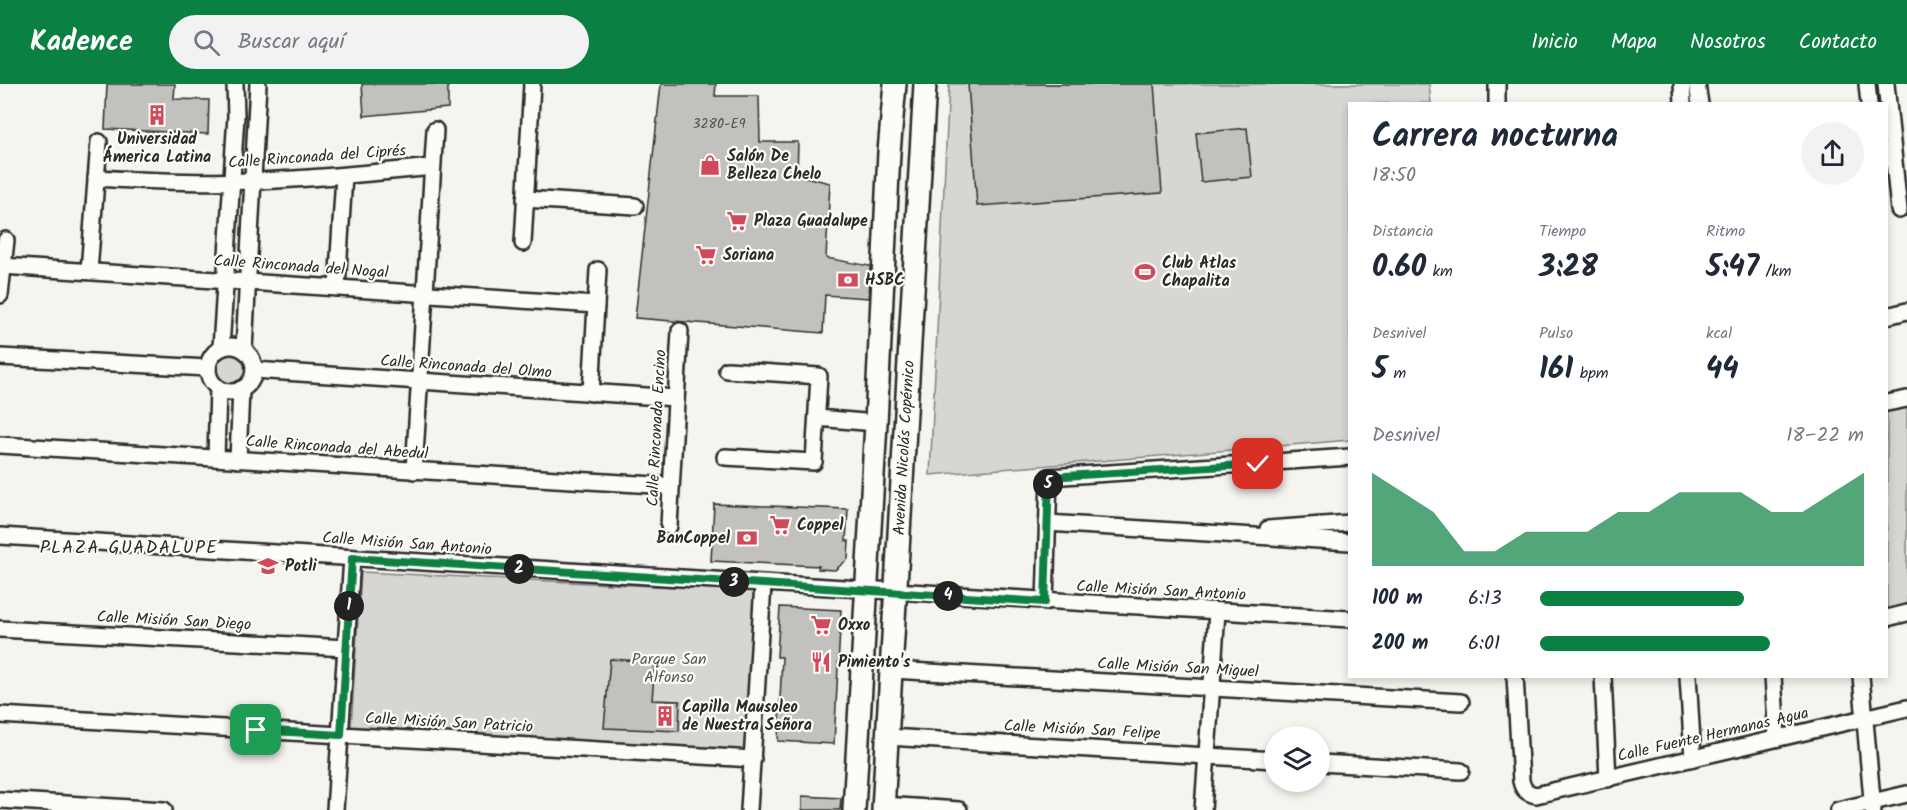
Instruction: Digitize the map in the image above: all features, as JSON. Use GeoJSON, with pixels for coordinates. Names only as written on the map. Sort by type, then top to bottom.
{"type":"FeatureCollection","features":[{"type":"Feature","properties":{"kind":"street"},"geometry":{"type":"LineString","coordinates":[[221,348],[236,116],[235,84]]}},
{"type":"Feature","properties":{"kind":"street"},"geometry":{"type":"LineString","coordinates":[[244,350],[258,84]]}},
{"type":"Feature","properties":{"kind":"street"},"geometry":{"type":"LineString","coordinates":[[523,243],[532,84]]}},
{"type":"Feature","properties":{"kind":"street","name":"Avenida Nicolás Copérnico"},"geometry":{"type":"LineString","coordinates":[[854,810],[889,152],[895,84]]}},
{"type":"Feature","properties":{"kind":"street","name":"Avenida Nicolás Copérnico"},"geometry":{"type":"LineString","coordinates":[[883,807],[925,84]]}},
{"type":"Feature","properties":{"kind":"street"},"geometry":{"type":"LineString","coordinates":[[1497,84],[1497,102]]}},
{"type":"Feature","properties":{"kind":"street"},"geometry":{"type":"LineString","coordinates":[[1682,84],[1683,102]]}},
{"type":"Feature","properties":{"kind":"street"},"geometry":{"type":"LineString","coordinates":[[1697,84],[1700,102]]}},
{"type":"Feature","properties":{"kind":"street"},"geometry":{"type":"LineString","coordinates":[[1867,84],[1869,102]]}},
{"type":"Feature","properties":{"kind":"street"},"geometry":{"type":"LineString","coordinates":[[1886,84],[1888,102]]}},
{"type":"Feature","properties":{"kind":"street"},"geometry":{"type":"LineString","coordinates":[[1888,105],[1898,210]]}},
{"type":"Feature","properties":{"kind":"street"},"geometry":{"type":"LineString","coordinates":[[236,116],[255,116]]}},
{"type":"Feature","properties":{"kind":"street"},"geometry":{"type":"LineString","coordinates":[[414,471],[435,130]]}},
{"type":"Feature","properties":{"kind":"street"},"geometry":{"type":"LineString","coordinates":[[90,271],[99,142]]}},
{"type":"Feature","properties":{"kind":"street","name":"Calle Rinconada del Ciprés"},"geometry":{"type":"LineString","coordinates":[[96,178],[232,182],[344,176],[432,167]]}},
{"type":"Feature","properties":{"kind":"street"},"geometry":{"type":"LineString","coordinates":[[337,288],[344,176]]}},
{"type":"Feature","properties":{"kind":"street"},"geometry":{"type":"LineString","coordinates":[[525,199],[635,206]]}},
{"type":"Feature","properties":{"kind":"street"},"geometry":{"type":"LineString","coordinates":[[0,295],[6,240]]}},
{"type":"Feature","properties":{"kind":"street","name":"Calle Rinconada del Nogal"},"geometry":{"type":"LineString","coordinates":[[3,266],[596,305]]}},
{"type":"Feature","properties":{"kind":"street"},"geometry":{"type":"LineString","coordinates":[[591,393],[598,270]]}},
{"type":"Feature","properties":{"kind":"street"},"geometry":{"type":"LineString","coordinates":[[1888,316],[1907,311]]}},
{"type":"Feature","properties":{"kind":"street","name":"Calle Rinconada Encino"},"geometry":{"type":"LineString","coordinates":[[669,526],[680,331]]}},
{"type":"Feature","properties":{"kind":"street"},"geometry":{"type":"LineString","coordinates":[[216,458],[218,388],[209,375],[210,360],[221,348],[228,346],[244,350],[253,362],[254,370],[248,384],[234,391],[218,388]]}},
{"type":"Feature","properties":{"kind":"street"},"geometry":{"type":"LineString","coordinates":[[0,357],[208,368]]}},
{"type":"Feature","properties":{"kind":"street","name":"Calle Rinconada del Olmo"},"geometry":{"type":"LineString","coordinates":[[254,370],[676,398]]}},
{"type":"Feature","properties":{"kind":"street"},"geometry":{"type":"LineString","coordinates":[[725,457],[814,462],[819,376],[727,370]]}},
{"type":"Feature","properties":{"kind":"street"},"geometry":{"type":"LineString","coordinates":[[238,460],[242,389]]}},
{"type":"Feature","properties":{"kind":"street"},"geometry":{"type":"LineString","coordinates":[[1888,403],[1907,399]]}},
{"type":"Feature","properties":{"kind":"street"},"geometry":{"type":"LineString","coordinates":[[817,418],[876,423]]}},
{"type":"Feature","properties":{"kind":"street","name":"Calle Rinconada del Abedul"},"geometry":{"type":"LineString","coordinates":[[0,445],[671,486]]}},
{"type":"Feature","properties":{"kind":"street"},"geometry":{"type":"LineString","coordinates":[[1045,602],[1049,477],[1348,457]]}},
{"type":"Feature","properties":{"kind":"street"},"geometry":{"type":"LineString","coordinates":[[1047,523],[1348,542]]}},
{"type":"Feature","properties":{"kind":"street"},"geometry":{"type":"LineString","coordinates":[[1211,533],[1348,523]]}},
{"type":"Feature","properties":{"kind":"street","name":"Calle Misión San Antonio"},"geometry":{"type":"LineString","coordinates":[[0,536],[1348,619]]}},
{"type":"Feature","properties":{"kind":"street"},"geometry":{"type":"LineString","coordinates":[[335,810],[352,558]]}},
{"type":"Feature","properties":{"kind":"street"},"geometry":{"type":"LineString","coordinates":[[749,810],[764,584]]}},
{"type":"Feature","properties":{"kind":"street"},"geometry":{"type":"LineString","coordinates":[[1203,810],[1217,612]]}},
{"type":"Feature","properties":{"kind":"street"},"geometry":{"type":"LineString","coordinates":[[1888,618],[1907,613]]}},
{"type":"Feature","properties":{"kind":"street","name":"Calle Misión San Diego"},"geometry":{"type":"LineString","coordinates":[[0,629],[346,648]]}},
{"type":"Feature","properties":{"kind":"street","name":"Calle Misión San Miguel"},"geometry":{"type":"LineString","coordinates":[[892,670],[1461,702]]}},
{"type":"Feature","properties":{"kind":"street","name":"Calle Fuente Hermanas Agua"},"geometry":{"type":"LineString","coordinates":[[1515,678],[1522,788],[1536,795],[1907,708]]}},
{"type":"Feature","properties":{"kind":"street"},"geometry":{"type":"LineString","coordinates":[[1603,678],[1608,779]]}},
{"type":"Feature","properties":{"kind":"street"},"geometry":{"type":"LineString","coordinates":[[1688,678],[1693,758]]}},
{"type":"Feature","properties":{"kind":"street"},"geometry":{"type":"LineString","coordinates":[[1773,678],[1777,738]]}},
{"type":"Feature","properties":{"kind":"street"},"geometry":{"type":"LineString","coordinates":[[1861,678],[1872,806]]}},
{"type":"Feature","properties":{"kind":"street","name":"Calle Misión San Patricio"},"geometry":{"type":"LineString","coordinates":[[0,715],[753,759]]}},
{"type":"Feature","properties":{"kind":"street","name":"Calle Misión San Felipe"},"geometry":{"type":"LineString","coordinates":[[888,737],[1264,759]]}},
{"type":"Feature","properties":{"kind":"street"},"geometry":{"type":"LineString","coordinates":[[1330,764],[1461,771]]}},
{"type":"Feature","properties":{"kind":"street"},"geometry":{"type":"LineString","coordinates":[[1838,810],[1872,806],[1907,794]]}},
{"type":"Feature","properties":{"kind":"street"},"geometry":{"type":"LineString","coordinates":[[0,800],[164,810]]}},
{"type":"Feature","properties":{"kind":"street"},"geometry":{"type":"LineString","coordinates":[[883,807],[959,810]]}},
{"type":"Feature","properties":{"kind":"green space","name":"Club Atlas Chapalita"},"geometry":{"type":"Polygon","coordinates":[[[949,84],[1429,84],[1431,102],[1348,102],[1348,440],[930,475],[949,84]]]}},
{"type":"Feature","properties":{"kind":"green space"},"geometry":{"type":"Polygon","coordinates":[[[232,355],[245,363],[246,378],[234,384],[227,384],[218,375],[215,366],[219,359],[232,355]]]}},
{"type":"Feature","properties":{"kind":"green space"},"geometry":{"type":"Polygon","coordinates":[[[1907,406],[1907,609],[1888,613],[1888,411],[1907,406]]]}},
{"type":"Feature","properties":{"kind":"green space","name":"Parque San Alfonso"},"geometry":{"type":"Polygon","coordinates":[[[361,572],[756,591],[744,754],[351,727],[361,572]]]}},
{"type":"Feature","properties":{"kind":"building","name":"Universidad Ámerica Latina"},"geometry":{"type":"Polygon","coordinates":[[[107,84],[175,84],[174,99],[209,100],[208,134],[105,129],[107,84]]]}},
{"type":"Feature","properties":{"kind":"building"},"geometry":{"type":"Polygon","coordinates":[[[362,84],[448,84],[448,108],[364,116],[362,84]]]}},
{"type":"Feature","properties":{"kind":"building","name":"Plaza Guadalupe"},"geometry":{"type":"Polygon","coordinates":[[[661,84],[716,84],[715,96],[759,96],[760,142],[798,142],[797,175],[830,183],[826,258],[870,266],[869,298],[825,295],[823,333],[635,318],[661,84]]]}},
{"type":"Feature","properties":{"kind":"building"},"geometry":{"type":"Polygon","coordinates":[[[968,84],[1154,84],[1162,193],[977,206],[968,84]]]}},
{"type":"Feature","properties":{"kind":"building"},"geometry":{"type":"Polygon","coordinates":[[[1247,128],[1252,177],[1201,182],[1196,133],[1247,128]]]}},
{"type":"Feature","properties":{"kind":"building","name":"Coppel"},"geometry":{"type":"Polygon","coordinates":[[[714,504],[848,509],[846,541],[849,541],[848,559],[835,570],[818,569],[819,566],[711,561],[714,504]]]}},
{"type":"Feature","properties":{"kind":"building"},"geometry":{"type":"Polygon","coordinates":[[[780,607],[841,610],[834,744],[778,741],[782,657],[777,657],[780,607]]]}},
{"type":"Feature","properties":{"kind":"building"},"geometry":{"type":"Polygon","coordinates":[[[610,659],[655,662],[652,700],[680,701],[679,731],[604,728],[610,659]]]}},
{"type":"Feature","properties":{"kind":"building"},"geometry":{"type":"Polygon","coordinates":[[[802,796],[841,798],[840,810],[802,810],[802,796]]]}},
{"type":"Feature","properties":{"kind":"place","name":"Universidad Ámerica Latina"},"geometry":{"type":"Point","coordinates":[157,115]}},
{"type":"Feature","properties":{"kind":"place","name":"Salón De Belleza Chelo"},"geometry":{"type":"Point","coordinates":[710,165]}},
{"type":"Feature","properties":{"kind":"place","name":"Plaza Guadalupe"},"geometry":{"type":"Point","coordinates":[737,221]}},
{"type":"Feature","properties":{"kind":"place","name":"Soriana"},"geometry":{"type":"Point","coordinates":[706,255]}},
{"type":"Feature","properties":{"kind":"place","name":"Club Atlas Chapalita"},"geometry":{"type":"Point","coordinates":[1145,272]}},
{"type":"Feature","properties":{"kind":"place","name":"HSBC"},"geometry":{"type":"Point","coordinates":[848,280]}},
{"type":"Feature","properties":{"kind":"place","name":"Coppel"},"geometry":{"type":"Point","coordinates":[780,525]}},
{"type":"Feature","properties":{"kind":"place","name":"BanCoppel"},"geometry":{"type":"Point","coordinates":[747,538]}},
{"type":"Feature","properties":{"kind":"place","name":"Potli"},"geometry":{"type":"Point","coordinates":[268,566]}},
{"type":"Feature","properties":{"kind":"place","name":"Oxxo"},"geometry":{"type":"Point","coordinates":[821,625]}},
{"type":"Feature","properties":{"kind":"place","name":"Pimiento's"},"geometry":{"type":"Point","coordinates":[821,662]}},
{"type":"Feature","properties":{"kind":"place","name":"Capilla Mausoleo de Nuestra Señora"},"geometry":{"type":"Point","coordinates":[665,716]}},
{"type":"Feature","properties":{"kind":"district","name":"PLAZA GUADALUPE"},"geometry":{"type":"Point","coordinates":[129,548]}},
{"type":"Feature","properties":{"kind":"route"},"geometry":{"type":"LineString","coordinates":[[256,730],[341,735],[352,558],[1045,602],[1049,477],[1258,464]]}}]}
